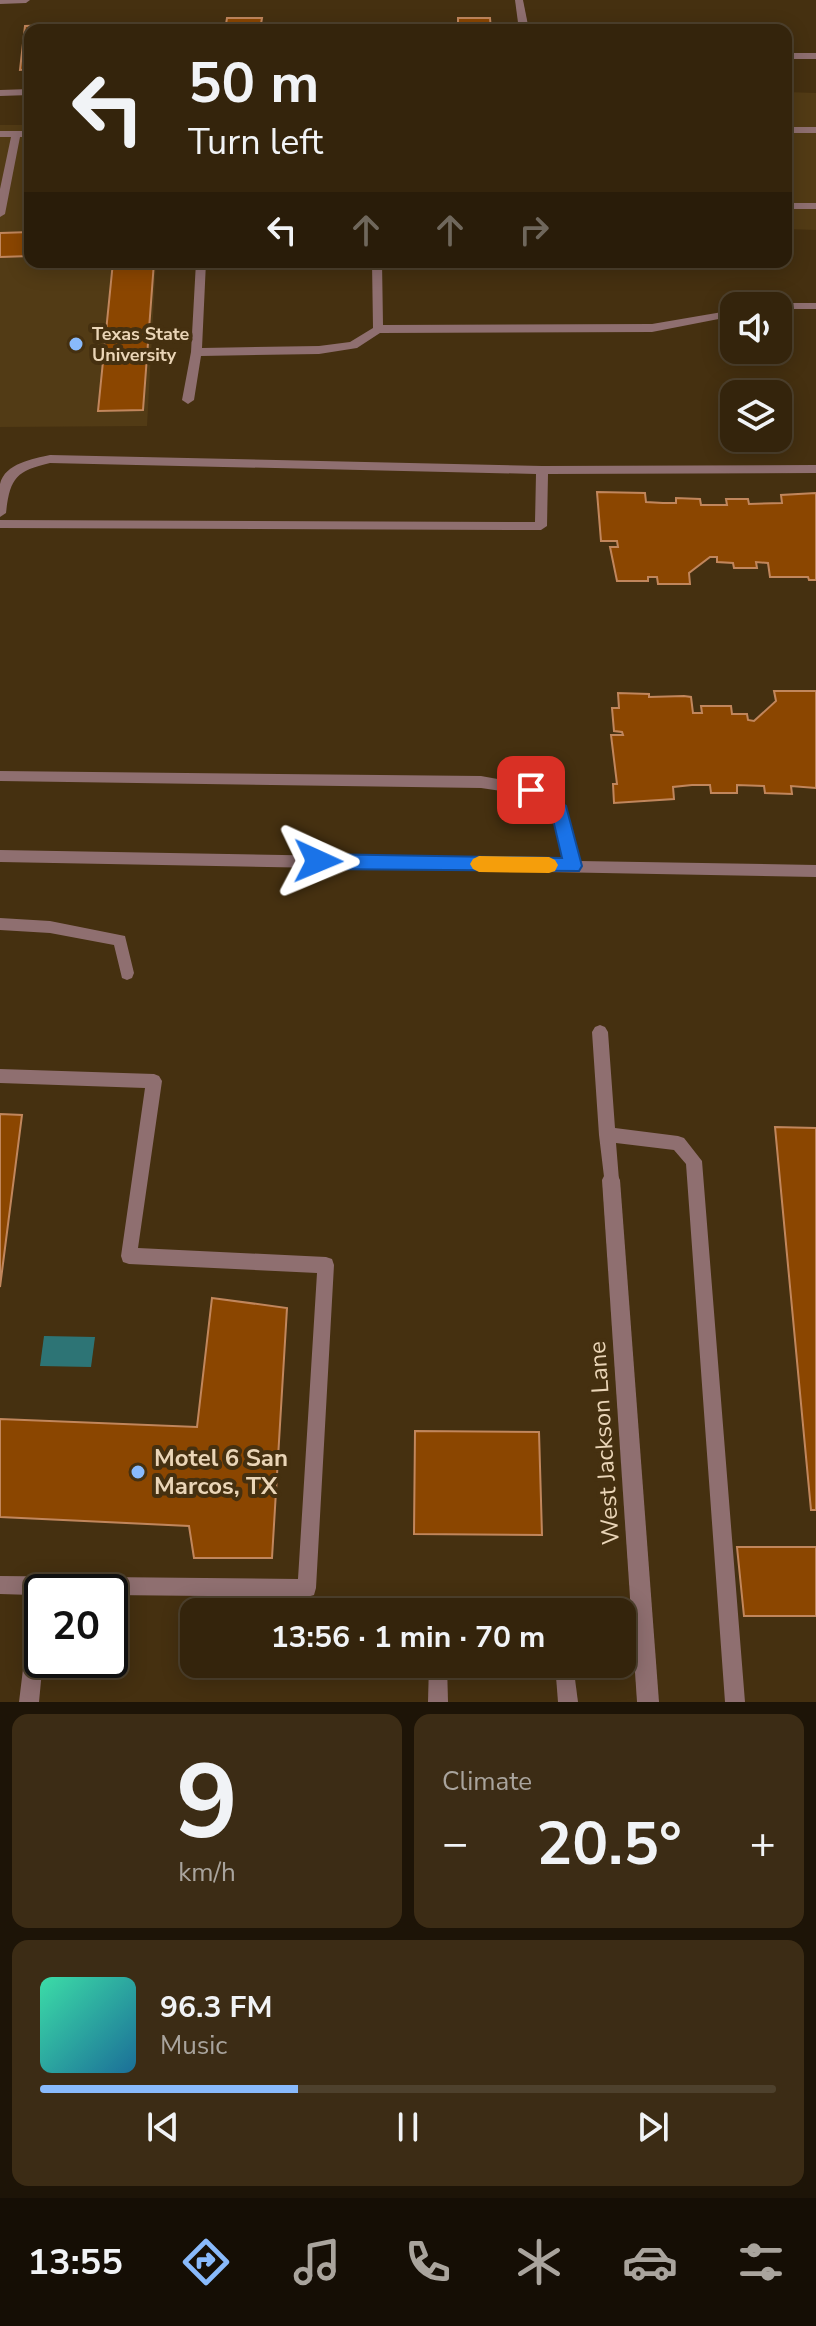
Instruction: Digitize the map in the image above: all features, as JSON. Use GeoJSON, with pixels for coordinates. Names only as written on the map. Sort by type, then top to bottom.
{"type":"FeatureCollection","features":[{"type":"Feature","properties":{"kind":"street","name":"West Jackson Lane"},"geometry":{"type":"LineString","coordinates":[[611,1180],[648,1702]]}},
{"type":"Feature","properties":{"kind":"lane"},"geometry":{"type":"LineString","coordinates":[[0,1],[26,0]]}},
{"type":"Feature","properties":{"kind":"lane"},"geometry":{"type":"LineString","coordinates":[[519,0],[523,24]]}},
{"type":"Feature","properties":{"kind":"lane"},"geometry":{"type":"LineString","coordinates":[[792,56],[816,56]]}},
{"type":"Feature","properties":{"kind":"lane"},"geometry":{"type":"LineString","coordinates":[[0,93],[24,92]]}},
{"type":"Feature","properties":{"kind":"lane"},"geometry":{"type":"LineString","coordinates":[[792,130],[816,130]]}},
{"type":"Feature","properties":{"kind":"lane"},"geometry":{"type":"LineString","coordinates":[[0,134],[24,134]]}},
{"type":"Feature","properties":{"kind":"lane"},"geometry":{"type":"LineString","coordinates":[[0,214],[16,134]]}},
{"type":"Feature","properties":{"kind":"lane"},"geometry":{"type":"LineString","coordinates":[[792,206],[816,206]]}},
{"type":"Feature","properties":{"kind":"lane"},"geometry":{"type":"LineString","coordinates":[[188,400],[196,352],[201,268]]}},
{"type":"Feature","properties":{"kind":"lane"},"geometry":{"type":"LineString","coordinates":[[377,268],[378,329]]}},
{"type":"Feature","properties":{"kind":"lane"},"geometry":{"type":"LineString","coordinates":[[792,306],[816,306]]}},
{"type":"Feature","properties":{"kind":"lane"},"geometry":{"type":"LineString","coordinates":[[196,352],[319,350],[353,345],[378,329],[652,328],[720,316]]}},
{"type":"Feature","properties":{"kind":"lane"},"geometry":{"type":"LineString","coordinates":[[0,513],[3,483],[19,466],[50,459],[542,470],[816,469]]}},
{"type":"Feature","properties":{"kind":"lane"},"geometry":{"type":"LineString","coordinates":[[0,524],[541,526],[542,470]]}},
{"type":"Feature","properties":{"kind":"lane"},"geometry":{"type":"LineString","coordinates":[[0,776],[481,782],[531,790],[560,811],[573,866]]}},
{"type":"Feature","properties":{"kind":"lane"},"geometry":{"type":"LineString","coordinates":[[0,856],[816,871]]}},
{"type":"Feature","properties":{"kind":"lane"},"geometry":{"type":"LineString","coordinates":[[0,924],[50,927],[120,940],[127,973]]}},
{"type":"Feature","properties":{"kind":"lane"},"geometry":{"type":"LineString","coordinates":[[600,1032],[611,1180]]}},
{"type":"Feature","properties":{"kind":"lane"},"geometry":{"type":"LineString","coordinates":[[0,1076],[154,1081],[129,1256],[326,1265],[307,1588],[128,1587]]}},
{"type":"Feature","properties":{"kind":"lane"},"geometry":{"type":"LineString","coordinates":[[607,1135],[678,1143],[694,1161],[735,1702]]}},
{"type":"Feature","properties":{"kind":"lane"},"geometry":{"type":"LineString","coordinates":[[0,1585],[24,1586]]}},
{"type":"Feature","properties":{"kind":"lane"},"geometry":{"type":"LineString","coordinates":[[29,1702],[32,1678]]}},
{"type":"Feature","properties":{"kind":"lane"},"geometry":{"type":"LineString","coordinates":[[438,1678],[438,1702]]}},
{"type":"Feature","properties":{"kind":"lane"},"geometry":{"type":"LineString","coordinates":[[565,1678],[568,1702]]}},
{"type":"Feature","properties":{"kind":"shaded area"},"geometry":{"type":"Polygon","coordinates":[[[792,92],[816,93],[816,230],[792,229],[792,92]]]}},
{"type":"Feature","properties":{"kind":"shaded area","name":"Texas State University"},"geometry":{"type":"Polygon","coordinates":[[[0,125],[24,125],[24,268],[156,268],[147,426],[0,427],[0,125]]]}},
{"type":"Feature","properties":{"kind":"water"},"geometry":{"type":"Polygon","coordinates":[[[44,1336],[95,1337],[91,1367],[40,1366],[44,1336]]]}},
{"type":"Feature","properties":{"kind":"building"},"geometry":{"type":"Polygon","coordinates":[[[227,18],[262,18],[261,24],[226,24],[227,18]]]}},
{"type":"Feature","properties":{"kind":"building"},"geometry":{"type":"Polygon","coordinates":[[[458,18],[490,18],[490,24],[458,24],[458,18]]]}},
{"type":"Feature","properties":{"kind":"building"},"geometry":{"type":"Polygon","coordinates":[[[24,35],[24,70],[20,70],[24,35]]]}},
{"type":"Feature","properties":{"kind":"building"},"geometry":{"type":"Polygon","coordinates":[[[24,232],[24,256],[0,257],[0,233],[24,232]]]}},
{"type":"Feature","properties":{"kind":"building"},"geometry":{"type":"Polygon","coordinates":[[[112,268],[154,268],[143,410],[98,411],[112,268]]]}},
{"type":"Feature","properties":{"kind":"building"},"geometry":{"type":"Polygon","coordinates":[[[597,492],[645,493],[646,502],[676,503],[676,498],[700,499],[701,505],[727,505],[726,499],[748,499],[749,504],[782,503],[781,495],[816,493],[816,580],[809,580],[808,577],[770,577],[768,563],[756,562],[757,568],[734,568],[733,563],[717,562],[717,557],[710,557],[689,573],[690,584],[658,584],[657,577],[648,577],[648,581],[617,581],[610,547],[618,547],[617,541],[601,541],[597,492]]]}},
{"type":"Feature","properties":{"kind":"building"},"geometry":{"type":"Polygon","coordinates":[[[774,691],[816,691],[816,788],[791,786],[792,794],[765,793],[764,786],[737,785],[737,793],[711,793],[710,785],[692,785],[673,787],[674,799],[614,803],[613,784],[617,784],[611,735],[623,735],[614,731],[612,708],[619,708],[618,693],[691,697],[693,713],[702,713],[701,706],[731,706],[732,714],[747,714],[748,720],[754,721],[776,701],[774,691]]]}},
{"type":"Feature","properties":{"kind":"building"},"geometry":{"type":"Polygon","coordinates":[[[0,1114],[22,1115],[0,1287],[0,1114]]]}},
{"type":"Feature","properties":{"kind":"building"},"geometry":{"type":"Polygon","coordinates":[[[775,1127],[816,1128],[816,1510],[811,1510],[775,1127]]]}},
{"type":"Feature","properties":{"kind":"building","name":"Motel 6 San Marcos, TX"},"geometry":{"type":"Polygon","coordinates":[[[212,1298],[287,1308],[272,1558],[194,1558],[189,1526],[0,1517],[0,1419],[197,1427],[212,1298]]]}},
{"type":"Feature","properties":{"kind":"building"},"geometry":{"type":"Polygon","coordinates":[[[415,1431],[539,1432],[542,1535],[414,1534],[415,1431]]]}},
{"type":"Feature","properties":{"kind":"building"},"geometry":{"type":"Polygon","coordinates":[[[737,1547],[816,1547],[816,1616],[744,1616],[737,1547]]]}},
{"type":"Feature","properties":{"kind":"slow traffic"},"geometry":{"type":"LineString","coordinates":[[479,864],[549,865]]}},
{"type":"Feature","properties":{"kind":"place","name":"Texas State University"},"geometry":{"type":"Point","coordinates":[76,344]}},
{"type":"Feature","properties":{"kind":"place","name":"Motel 6 San Marcos, TX"},"geometry":{"type":"Point","coordinates":[138,1472]}},
{"type":"Feature","properties":{"kind":"route"},"geometry":{"type":"LineString","coordinates":[[318,861],[573,866],[560,811],[531,790]]}}]}
